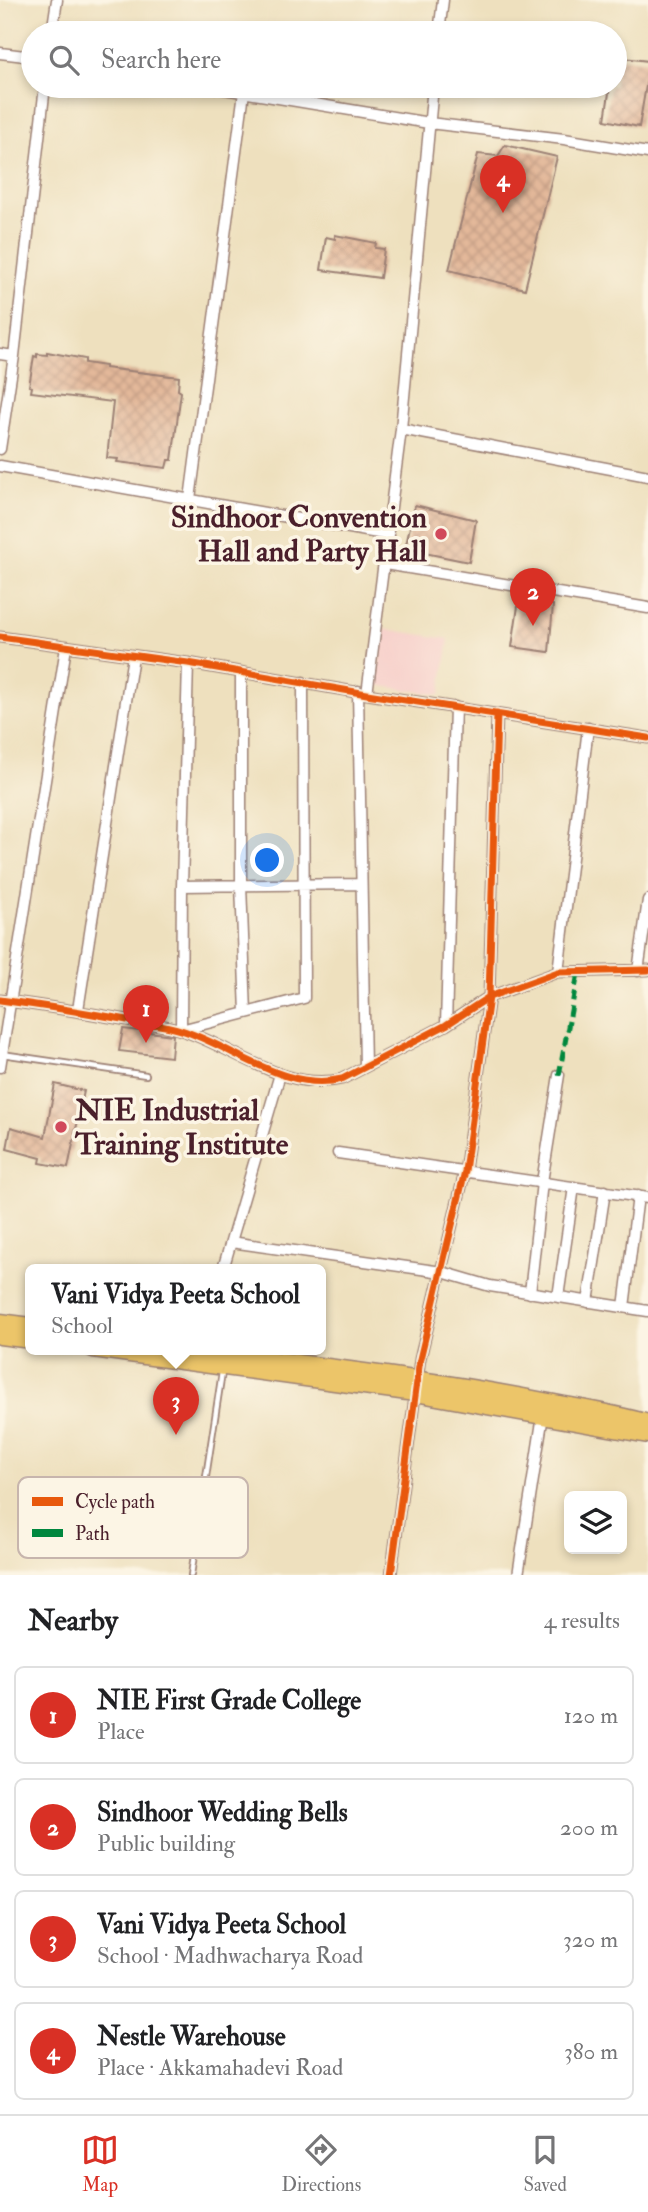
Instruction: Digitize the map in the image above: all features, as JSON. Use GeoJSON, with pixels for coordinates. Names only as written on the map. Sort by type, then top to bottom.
{"type":"FeatureCollection","features":[{"type":"Feature","properties":{"kind":"main road"},"geometry":{"type":"LineString","coordinates":[[0,1322],[25,1325]]}},
{"type":"Feature","properties":{"kind":"main road"},"geometry":{"type":"LineString","coordinates":[[0,1336],[25,1339]]}},
{"type":"Feature","properties":{"kind":"main road"},"geometry":{"type":"LineString","coordinates":[[158,1355],[224,1361],[611,1412],[648,1423]]}},
{"type":"Feature","properties":{"kind":"main road"},"geometry":{"type":"LineString","coordinates":[[208,1355],[224,1361]]}},
{"type":"Feature","properties":{"kind":"main road"},"geometry":{"type":"LineString","coordinates":[[415,1386],[648,1435]]}},
{"type":"Feature","properties":{"kind":"street"},"geometry":{"type":"LineString","coordinates":[[54,21],[57,0]]}},
{"type":"Feature","properties":{"kind":"street"},"geometry":{"type":"LineString","coordinates":[[440,21],[443,0]]}},
{"type":"Feature","properties":{"kind":"street"},"geometry":{"type":"LineString","coordinates":[[0,53],[21,56]]}},
{"type":"Feature","properties":{"kind":"street"},"geometry":{"type":"LineString","coordinates":[[0,449],[14,356],[44,98]]}},
{"type":"Feature","properties":{"kind":"street"},"geometry":{"type":"LineString","coordinates":[[190,499],[243,98]]}},
{"type":"Feature","properties":{"kind":"street"},"geometry":{"type":"LineString","coordinates":[[280,98],[429,123],[564,139],[648,153]]}},
{"type":"Feature","properties":{"kind":"street"},"geometry":{"type":"LineString","coordinates":[[365,1067],[361,884],[363,693],[389,535],[432,98]]}},
{"type":"Feature","properties":{"kind":"street"},"geometry":{"type":"LineString","coordinates":[[0,354],[14,356]]}},
{"type":"Feature","properties":{"kind":"street"},"geometry":{"type":"LineString","coordinates":[[401,429],[648,476]]}},
{"type":"Feature","properties":{"kind":"street"},"geometry":{"type":"LineString","coordinates":[[0,466],[389,535]]}},
{"type":"Feature","properties":{"kind":"street"},"geometry":{"type":"LineString","coordinates":[[385,565],[648,608]]}},
{"type":"Feature","properties":{"kind":"street"},"geometry":{"type":"LineString","coordinates":[[0,636],[188,663],[648,738]]}},
{"type":"Feature","properties":{"kind":"street"},"geometry":{"type":"LineString","coordinates":[[0,1067],[6,1001],[66,647]]}},
{"type":"Feature","properties":{"kind":"street"},"geometry":{"type":"LineString","coordinates":[[78,1010],[133,656]]}},
{"type":"Feature","properties":{"kind":"street"},"geometry":{"type":"LineString","coordinates":[[181,1030],[188,663]]}},
{"type":"Feature","properties":{"kind":"street"},"geometry":{"type":"LineString","coordinates":[[241,673],[242,885],[246,1013]]}},
{"type":"Feature","properties":{"kind":"street"},"geometry":{"type":"LineString","coordinates":[[181,1030],[304,998],[303,682]]}},
{"type":"Feature","properties":{"kind":"street"},"geometry":{"type":"LineString","coordinates":[[446,1025],[455,707]]}},
{"type":"Feature","properties":{"kind":"street"},"geometry":{"type":"LineString","coordinates":[[391,1575],[415,1386],[465,1171],[489,997],[497,715]]}},
{"type":"Feature","properties":{"kind":"street"},"geometry":{"type":"LineString","coordinates":[[558,972],[588,728]]}},
{"type":"Feature","properties":{"kind":"street"},"geometry":{"type":"LineString","coordinates":[[182,886],[361,884]]}},
{"type":"Feature","properties":{"kind":"street"},"geometry":{"type":"LineString","coordinates":[[6,1001],[78,1010],[181,1030],[280,1074],[327,1083],[342,1079],[446,1025],[489,997],[558,972],[643,970],[648,900]]}},
{"type":"Feature","properties":{"kind":"street"},"geometry":{"type":"LineString","coordinates":[[224,1264],[280,1074]]}},
{"type":"Feature","properties":{"kind":"street"},"geometry":{"type":"LineString","coordinates":[[530,1293],[542,1182],[559,1075]]}},
{"type":"Feature","properties":{"kind":"street"},"geometry":{"type":"LineString","coordinates":[[338,1153],[643,1197],[624,1307]]}},
{"type":"Feature","properties":{"kind":"street"},"geometry":{"type":"LineString","coordinates":[[558,1297],[575,1187]]}},
{"type":"Feature","properties":{"kind":"street"},"geometry":{"type":"LineString","coordinates":[[588,1302],[605,1191]]}},
{"type":"Feature","properties":{"kind":"street"},"geometry":{"type":"LineString","coordinates":[[231,1242],[442,1272],[490,1286],[648,1311]]}},
{"type":"Feature","properties":{"kind":"street"},"geometry":{"type":"LineString","coordinates":[[517,1575],[543,1415]]}},
{"type":"Feature","properties":{"kind":"lane"},"geometry":{"type":"LineString","coordinates":[[2,1054],[146,1075]]}},
{"type":"Feature","properties":{"kind":"lane"},"geometry":{"type":"LineString","coordinates":[[206,1477],[224,1361]]}},
{"type":"Feature","properties":{"kind":"shaded area"},"geometry":{"type":"Polygon","coordinates":[[[384,629],[449,639],[440,695],[376,685],[384,629]]]}},
{"type":"Feature","properties":{"kind":"building"},"geometry":{"type":"Polygon","coordinates":[[[627,58],[648,61],[639,127],[605,120],[608,98],[627,98],[627,58]]]}},
{"type":"Feature","properties":{"kind":"building"},"geometry":{"type":"Polygon","coordinates":[[[505,145],[557,157],[525,289],[449,270],[478,154],[498,156],[505,145]]]}},
{"type":"Feature","properties":{"kind":"building"},"geometry":{"type":"Polygon","coordinates":[[[335,235],[376,243],[375,248],[384,249],[380,278],[321,270],[326,237],[335,239],[335,235]]]}},
{"type":"Feature","properties":{"kind":"building"},"geometry":{"type":"Polygon","coordinates":[[[47,352],[85,359],[85,363],[105,368],[179,377],[178,390],[181,392],[172,460],[168,460],[166,468],[117,462],[118,459],[107,458],[113,402],[31,392],[32,387],[29,386],[34,356],[47,355],[47,352]]]}},
{"type":"Feature","properties":{"kind":"building","name":"Sindhoor Convention Hall and Party Hall"},"geometry":{"type":"Polygon","coordinates":[[[415,505],[476,520],[469,562],[405,549],[415,505]]]}},
{"type":"Feature","properties":{"kind":"building"},"geometry":{"type":"Polygon","coordinates":[[[519,599],[553,605],[549,652],[512,647],[519,599]]]}},
{"type":"Feature","properties":{"kind":"building"},"geometry":{"type":"Polygon","coordinates":[[[123,1029],[173,1035],[171,1057],[119,1051],[123,1029]]]}},
{"type":"Feature","properties":{"kind":"building","name":"NIE Industrial Training Institute"},"geometry":{"type":"Polygon","coordinates":[[[55,1084],[84,1091],[68,1168],[40,1163],[41,1158],[7,1149],[11,1127],[45,1137],[55,1084]]]}},
{"type":"Feature","properties":{"kind":"marked path"},"geometry":{"type":"LineString","coordinates":[[559,1075],[578,973]]}},
{"type":"Feature","properties":{"kind":"cycle path"},"geometry":{"type":"LineString","coordinates":[[0,637],[188,663],[648,738]]}},
{"type":"Feature","properties":{"kind":"cycle path"},"geometry":{"type":"LineString","coordinates":[[391,1575],[420,1359],[465,1171],[489,997],[497,714]]}},
{"type":"Feature","properties":{"kind":"cycle path"},"geometry":{"type":"LineString","coordinates":[[0,1000],[175,1028],[201,1037],[280,1074],[321,1082],[342,1079],[446,1025],[489,997],[558,972],[648,970]]}},
{"type":"Feature","properties":{"kind":"place","name":"Nestle Warehouse"},"geometry":{"type":"Point","coordinates":[503,213]}},
{"type":"Feature","properties":{"kind":"place","name":"Sindhoor Convention Hall and Party Hall"},"geometry":{"type":"Point","coordinates":[441,534]}},
{"type":"Feature","properties":{"kind":"place","name":"Sindhoor Wedding Bells"},"geometry":{"type":"Point","coordinates":[533,626]}},
{"type":"Feature","properties":{"kind":"place","name":"NIE First Grade College"},"geometry":{"type":"Point","coordinates":[146,1043]}},
{"type":"Feature","properties":{"kind":"place","name":"NIE Industrial Training Institute"},"geometry":{"type":"Point","coordinates":[61,1127]}},
{"type":"Feature","properties":{"kind":"place","name":"Vani Vidya Peeta School"},"geometry":{"type":"Point","coordinates":[176,1435]}}]}
